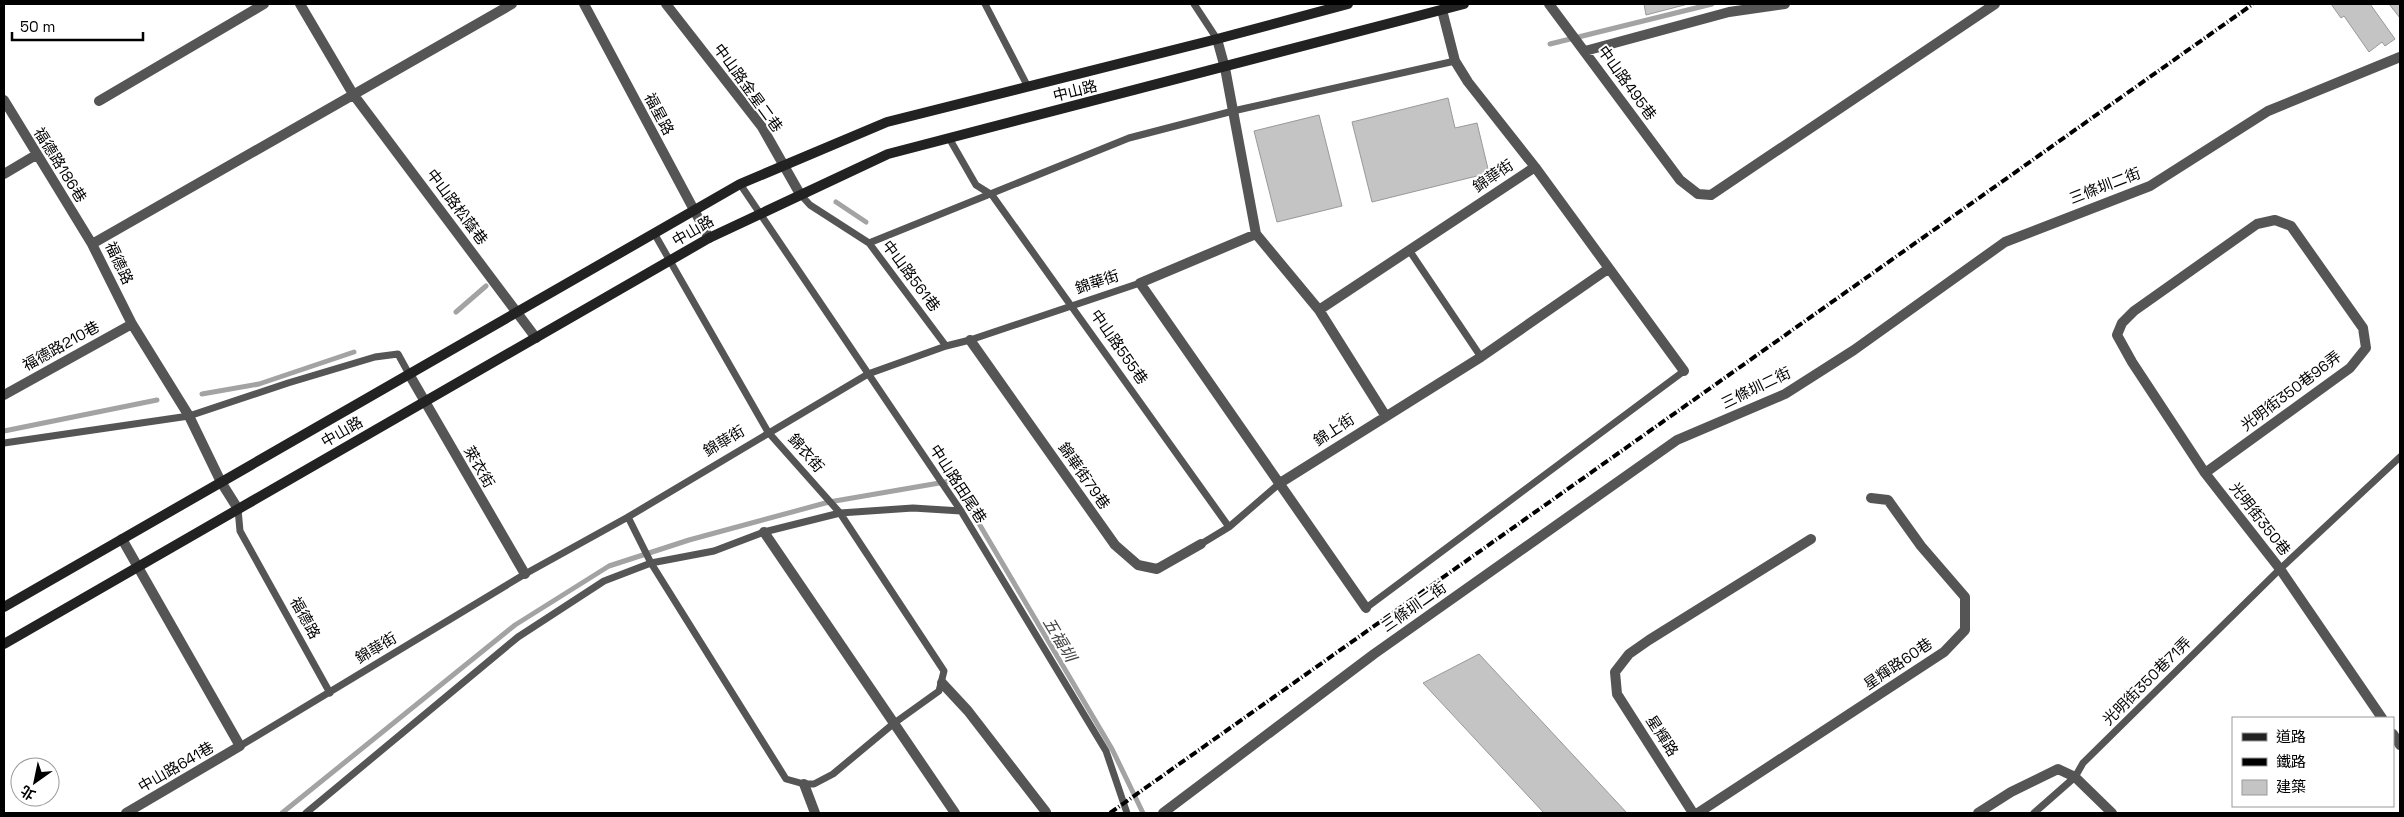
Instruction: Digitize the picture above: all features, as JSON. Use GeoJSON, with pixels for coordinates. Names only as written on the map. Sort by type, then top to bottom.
{"type":"FeatureCollection","features":[{"type":"Feature","properties":{"kind":"street"},"geometry":{"type":"LineString","coordinates":[[99,101],[264,4]]}},
{"type":"Feature","properties":{"kind":"street","name":"中山路松蔭巷"},"geometry":{"type":"LineString","coordinates":[[300,4],[353,94],[536,338]]}},
{"type":"Feature","properties":{"kind":"street","name":"福德路"},"geometry":{"type":"LineString","coordinates":[[238,510],[221,482],[189,416],[132,324],[92,244],[512,4]]}},
{"type":"Feature","properties":{"kind":"street","name":"福星路"},"geometry":{"type":"LineString","coordinates":[[584,4],[693,212],[709,238]]}},
{"type":"Feature","properties":{"kind":"street","name":"中山路金星二巷"},"geometry":{"type":"LineString","coordinates":[[666,4],[762,126],[782,165],[800,194]]}},
{"type":"Feature","properties":{"kind":"street","name":"中山路"},"geometry":{"type":"LineString","coordinates":[[4,607],[740,184],[782,165],[887,122],[1348,4]]}},
{"type":"Feature","properties":{"kind":"street","name":"中山路"},"geometry":{"type":"LineString","coordinates":[[4,644],[709,238],[888,154],[1225,68],[1464,4]]}},
{"type":"Feature","properties":{"kind":"street","name":"中山路495巷"},"geometry":{"type":"LineString","coordinates":[[1549,4],[1680,180],[1698,194],[1711,195],[1995,4]]}},
{"type":"Feature","properties":{"kind":"street"},"geometry":{"type":"LineString","coordinates":[[1585,51],[1730,12],[1786,4]]}},
{"type":"Feature","properties":{"kind":"street"},"geometry":{"type":"LineString","coordinates":[[1442,10],[1455,61],[1468,82],[1535,167],[1684,371]]}},
{"type":"Feature","properties":{"kind":"street"},"geometry":{"type":"LineString","coordinates":[[1217,39],[1225,68],[1256,234],[1319,310],[1385,416]]}},
{"type":"Feature","properties":{"kind":"street","name":"三條圳二街"},"geometry":{"type":"LineString","coordinates":[[1163,813],[1374,654],[1677,440],[1785,394],[1854,350],[2005,242],[2150,186],[2268,111],[2400,57]]}},
{"type":"Feature","properties":{"kind":"street","name":"福德路186巷"},"geometry":{"type":"LineString","coordinates":[[4,100],[36,156],[92,244]]}},
{"type":"Feature","properties":{"kind":"street"},"geometry":{"type":"LineString","coordinates":[[4,174],[36,156]]}},
{"type":"Feature","properties":{"kind":"street","name":"錦華街"},"geometry":{"type":"LineString","coordinates":[[1319,310],[1535,167]]}},
{"type":"Feature","properties":{"kind":"street","name":"光明街350巷96弄"},"geometry":{"type":"LineString","coordinates":[[2118,335],[2122,323],[2134,311],[2256,224],[2275,220],[2291,226],[2363,328],[2366,348],[2350,368],[2205,474]]}},
{"type":"Feature","properties":{"kind":"street","name":"錦華街"},"geometry":{"type":"LineString","coordinates":[[1140,283],[1256,234]]}},
{"type":"Feature","properties":{"kind":"street","name":"錦上街"},"geometry":{"type":"LineString","coordinates":[[1280,483],[1481,357],[1608,269]]}},
{"type":"Feature","properties":{"kind":"street"},"geometry":{"type":"LineString","coordinates":[[1140,283],[1366,608]]}},
{"type":"Feature","properties":{"kind":"street","name":"福德路210巷"},"geometry":{"type":"LineString","coordinates":[[4,395],[132,324]]}},
{"type":"Feature","properties":{"kind":"street","name":"光明街350巷"},"geometry":{"type":"LineString","coordinates":[[2118,335],[2132,362],[2205,474],[2280,569],[2381,717]]}},
{"type":"Feature","properties":{"kind":"street","name":"錦華街79巷"},"geometry":{"type":"LineString","coordinates":[[970,340],[1114,545],[1138,565],[1157,569],[1201,544]]}},
{"type":"Feature","properties":{"kind":"street","name":"萊衣街"},"geometry":{"type":"LineString","coordinates":[[409,374],[424,403],[525,574]]}},
{"type":"Feature","properties":{"kind":"street","name":"星輝路60巷"},"geometry":{"type":"LineString","coordinates":[[1698,813],[1944,652],[1964,630],[1965,597],[1921,546],[1888,500],[1871,498]]}},
{"type":"Feature","properties":{"kind":"street"},"geometry":{"type":"LineString","coordinates":[[764,532],[955,813]]}},
{"type":"Feature","properties":{"kind":"street"},"geometry":{"type":"LineString","coordinates":[[122,539],[240,746]]}},
{"type":"Feature","properties":{"kind":"street","name":"星輝路"},"geometry":{"type":"LineString","coordinates":[[1694,813],[1617,694],[1615,672],[1629,654],[1649,640],[1811,539]]}},
{"type":"Feature","properties":{"kind":"street","name":"錦衣街"},"geometry":{"type":"LineString","coordinates":[[942,683],[968,712],[1046,812]]}},
{"type":"Feature","properties":{"kind":"street","name":"中山路641巷"},"geometry":{"type":"LineString","coordinates":[[126,813],[240,746]]}},
{"type":"Feature","properties":{"kind":"street"},"geometry":{"type":"LineString","coordinates":[[1978,813],[2012,792],[2058,769],[2074,776],[2112,813]]}},
{"type":"Feature","properties":{"kind":"street"},"geometry":{"type":"LineString","coordinates":[[804,784],[815,813]]}},
{"type":"Feature","properties":{"kind":"lane"},"geometry":{"type":"LineString","coordinates":[[985,4],[1027,86]]}},
{"type":"Feature","properties":{"kind":"lane"},"geometry":{"type":"LineString","coordinates":[[1194,4],[1217,39]]}},
{"type":"Feature","properties":{"kind":"lane"},"geometry":{"type":"LineString","coordinates":[[869,243],[992,195],[1128,138],[1233,111],[1455,61]]}},
{"type":"Feature","properties":{"kind":"lane","name":"中山路555巷"},"geometry":{"type":"LineString","coordinates":[[949,138],[976,185],[992,195],[1229,527]]}},
{"type":"Feature","properties":{"kind":"lane","name":"中山路田尾巷"},"geometry":{"type":"LineString","coordinates":[[740,184],[961,511],[1106,751],[1127,813]]}},
{"type":"Feature","properties":{"kind":"lane","name":"中山路561巷"},"geometry":{"type":"LineString","coordinates":[[800,194],[810,205],[869,243],[946,346]]}},
{"type":"Feature","properties":{"kind":"lane","name":"錦衣街"},"geometry":{"type":"LineString","coordinates":[[654,234],[768,432],[840,514],[944,671],[942,683]]}},
{"type":"Feature","properties":{"kind":"lane"},"geometry":{"type":"LineString","coordinates":[[1410,250],[1481,357]]}},
{"type":"Feature","properties":{"kind":"lane","name":"錦華街"},"geometry":{"type":"LineString","coordinates":[[240,746],[525,574],[628,517],[868,374],[946,346],[970,340],[1140,283]]}},
{"type":"Feature","properties":{"kind":"lane"},"geometry":{"type":"LineString","coordinates":[[4,442],[189,416],[288,383],[375,357],[398,354],[409,374]]}},
{"type":"Feature","properties":{"kind":"lane"},"geometry":{"type":"LineString","coordinates":[[1366,608],[1684,371]]}},
{"type":"Feature","properties":{"kind":"lane","name":"光明街350巷71弄"},"geometry":{"type":"LineString","coordinates":[[2034,813],[2074,776],[2083,763],[2280,569],[2400,457]]}},
{"type":"Feature","properties":{"kind":"lane"},"geometry":{"type":"LineString","coordinates":[[1201,544],[1229,527],[1280,483]]}},
{"type":"Feature","properties":{"kind":"lane"},"geometry":{"type":"LineString","coordinates":[[306,813],[518,636],[604,581],[651,562],[714,551],[764,532],[840,514],[912,508],[961,511]]}},
{"type":"Feature","properties":{"kind":"lane","name":"福德路"},"geometry":{"type":"LineString","coordinates":[[238,510],[240,531],[330,693]]}},
{"type":"Feature","properties":{"kind":"lane"},"geometry":{"type":"LineString","coordinates":[[628,517],[651,562],[786,779],[804,784],[814,784],[833,774],[893,724],[939,692],[942,683]]}},
{"type":"Feature","properties":{"kind":"building"},"geometry":{"type":"Polygon","coordinates":[[[1644,4],[1688,4],[1646,15],[1644,4]]]}},
{"type":"Feature","properties":{"kind":"building"},"geometry":{"type":"Polygon","coordinates":[[[2331,4],[2370,4],[2395,39],[2385,46],[2382,42],[2369,52],[2344,16],[2341,18],[2331,4]]]}},
{"type":"Feature","properties":{"kind":"building"},"geometry":{"type":"Polygon","coordinates":[[[2389,4],[2400,4],[2400,18],[2389,4]]]}},
{"type":"Feature","properties":{"kind":"building"},"geometry":{"type":"Polygon","coordinates":[[[1448,98],[1455,128],[1477,123],[1489,173],[1372,202],[1352,122],[1448,98]]]}},
{"type":"Feature","properties":{"kind":"building"},"geometry":{"type":"Polygon","coordinates":[[[1319,115],[1342,206],[1277,222],[1254,131],[1319,115]]]}},
{"type":"Feature","properties":{"kind":"building"},"geometry":{"type":"Polygon","coordinates":[[[1479,654],[1627,813],[1544,813],[1423,683],[1479,654]]]}},
{"type":"Feature","properties":{"kind":"waterway"},"geometry":{"type":"LineString","coordinates":[[1550,44],[1712,4]]}},
{"type":"Feature","properties":{"kind":"waterway"},"geometry":{"type":"LineString","coordinates":[[836,202],[866,222]]}},
{"type":"Feature","properties":{"kind":"waterway"},"geometry":{"type":"LineString","coordinates":[[456,312],[486,286]]}},
{"type":"Feature","properties":{"kind":"waterway"},"geometry":{"type":"LineString","coordinates":[[202,394],[259,384],[354,352]]}},
{"type":"Feature","properties":{"kind":"waterway"},"geometry":{"type":"LineString","coordinates":[[4,431],[157,400]]}},
{"type":"Feature","properties":{"kind":"waterway","name":"五福圳"},"geometry":{"type":"LineString","coordinates":[[282,813],[515,625],[609,566],[689,540],[829,502],[951,481],[968,505],[1112,749],[1143,813]]}},
{"type":"Feature","properties":{"kind":"railway"},"geometry":{"type":"LineString","coordinates":[[1110,813],[2253,4]]}}]}
